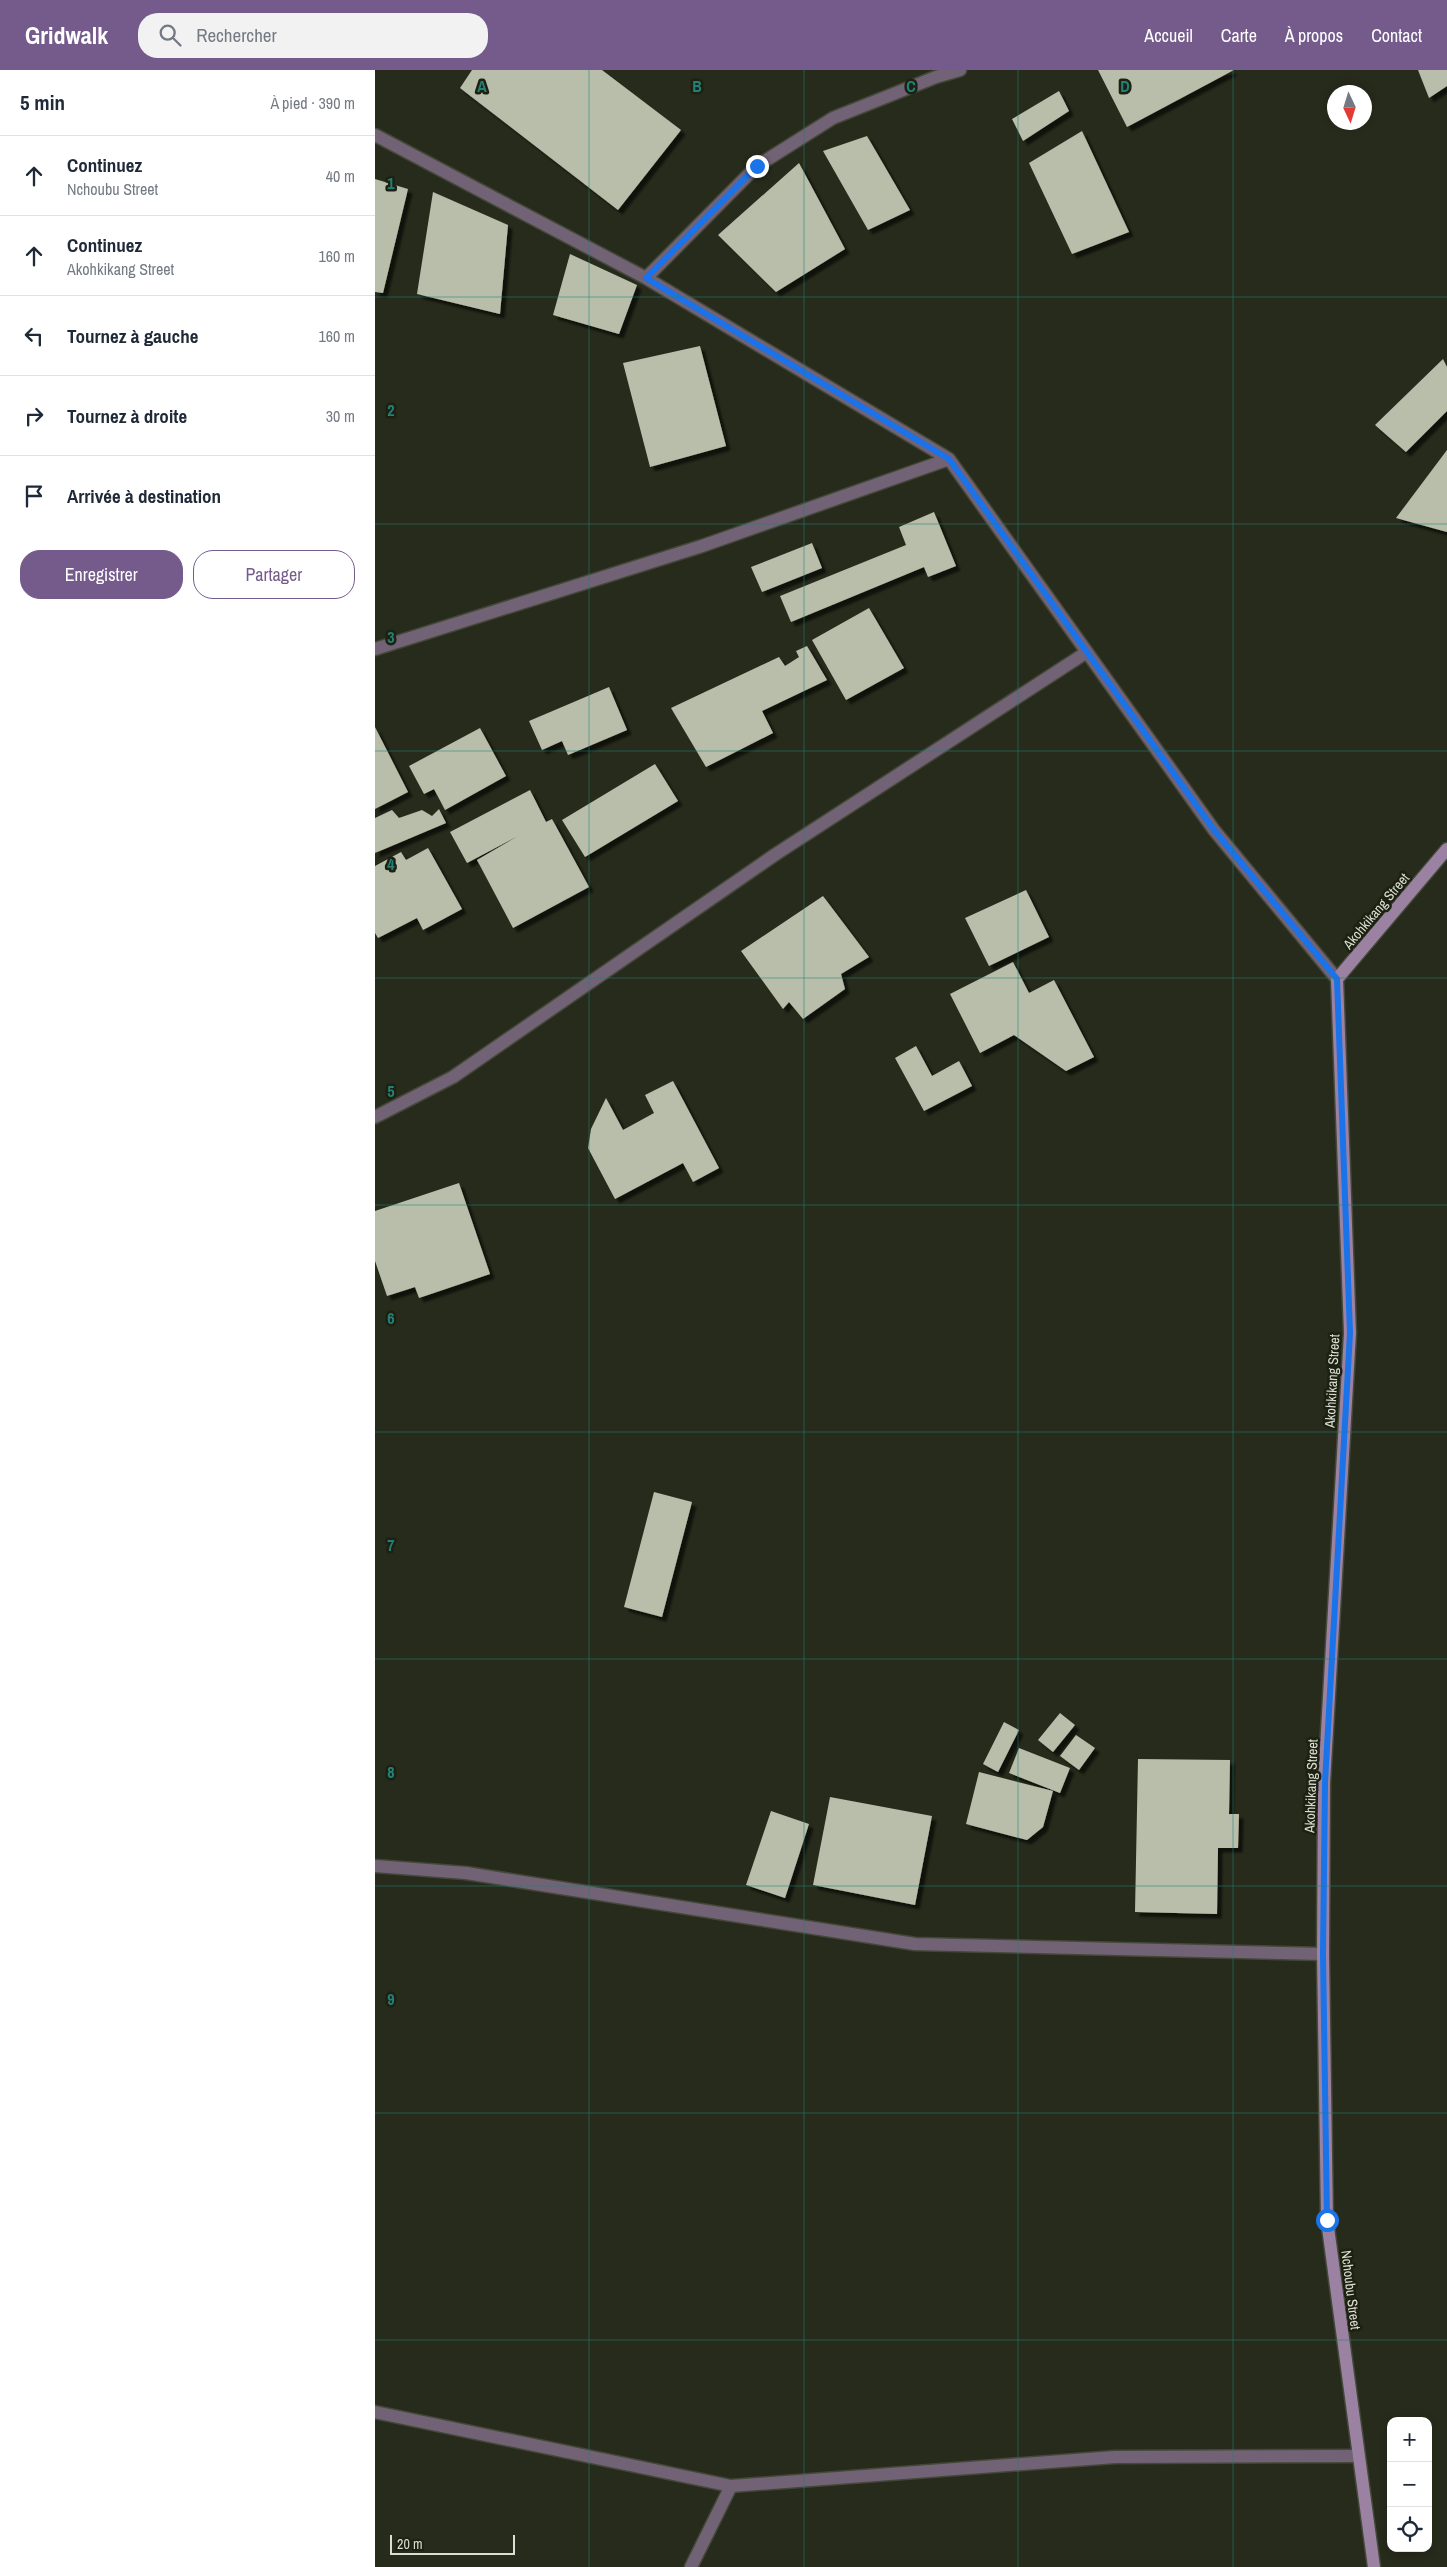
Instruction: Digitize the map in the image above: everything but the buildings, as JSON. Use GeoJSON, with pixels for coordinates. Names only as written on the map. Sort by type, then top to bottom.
{"type":"FeatureCollection","features":[{"type":"Feature","properties":{"kind":"street"},"geometry":{"type":"LineString","coordinates":[[646,278],[757,166],[833,118],[936,77],[960,70]]}},
{"type":"Feature","properties":{"kind":"street"},"geometry":{"type":"LineString","coordinates":[[375,135],[646,278],[949,459],[1214,830],[1337,979]]}},
{"type":"Feature","properties":{"kind":"street"},"geometry":{"type":"LineString","coordinates":[[375,649],[702,546],[949,459]]}},
{"type":"Feature","properties":{"kind":"street"},"geometry":{"type":"LineString","coordinates":[[375,1117],[453,1077],[776,854],[1087,652]]}},
{"type":"Feature","properties":{"kind":"street","name":"Akohkikang Street"},"geometry":{"type":"LineString","coordinates":[[1323,1954],[1325,1783],[1350,1333],[1337,979],[1447,849]]}},
{"type":"Feature","properties":{"kind":"street"},"geometry":{"type":"LineString","coordinates":[[375,1866],[466,1872],[915,1944],[1323,1954]]}},
{"type":"Feature","properties":{"kind":"street","name":"Nchoubu Street"},"geometry":{"type":"LineString","coordinates":[[1323,1954],[1327,2220],[1374,2567]]}},
{"type":"Feature","properties":{"kind":"street"},"geometry":{"type":"LineString","coordinates":[[375,2412],[731,2486],[1115,2458],[1358,2456]]}},
{"type":"Feature","properties":{"kind":"street"},"geometry":{"type":"LineString","coordinates":[[691,2567],[731,2486]]}},
{"type":"Feature","properties":{"kind":"route"},"geometry":{"type":"LineString","coordinates":[[757,166],[646,278],[949,459],[1214,830],[1337,979],[1350,1333],[1325,1783],[1323,1954],[1327,2220]]}}]}
